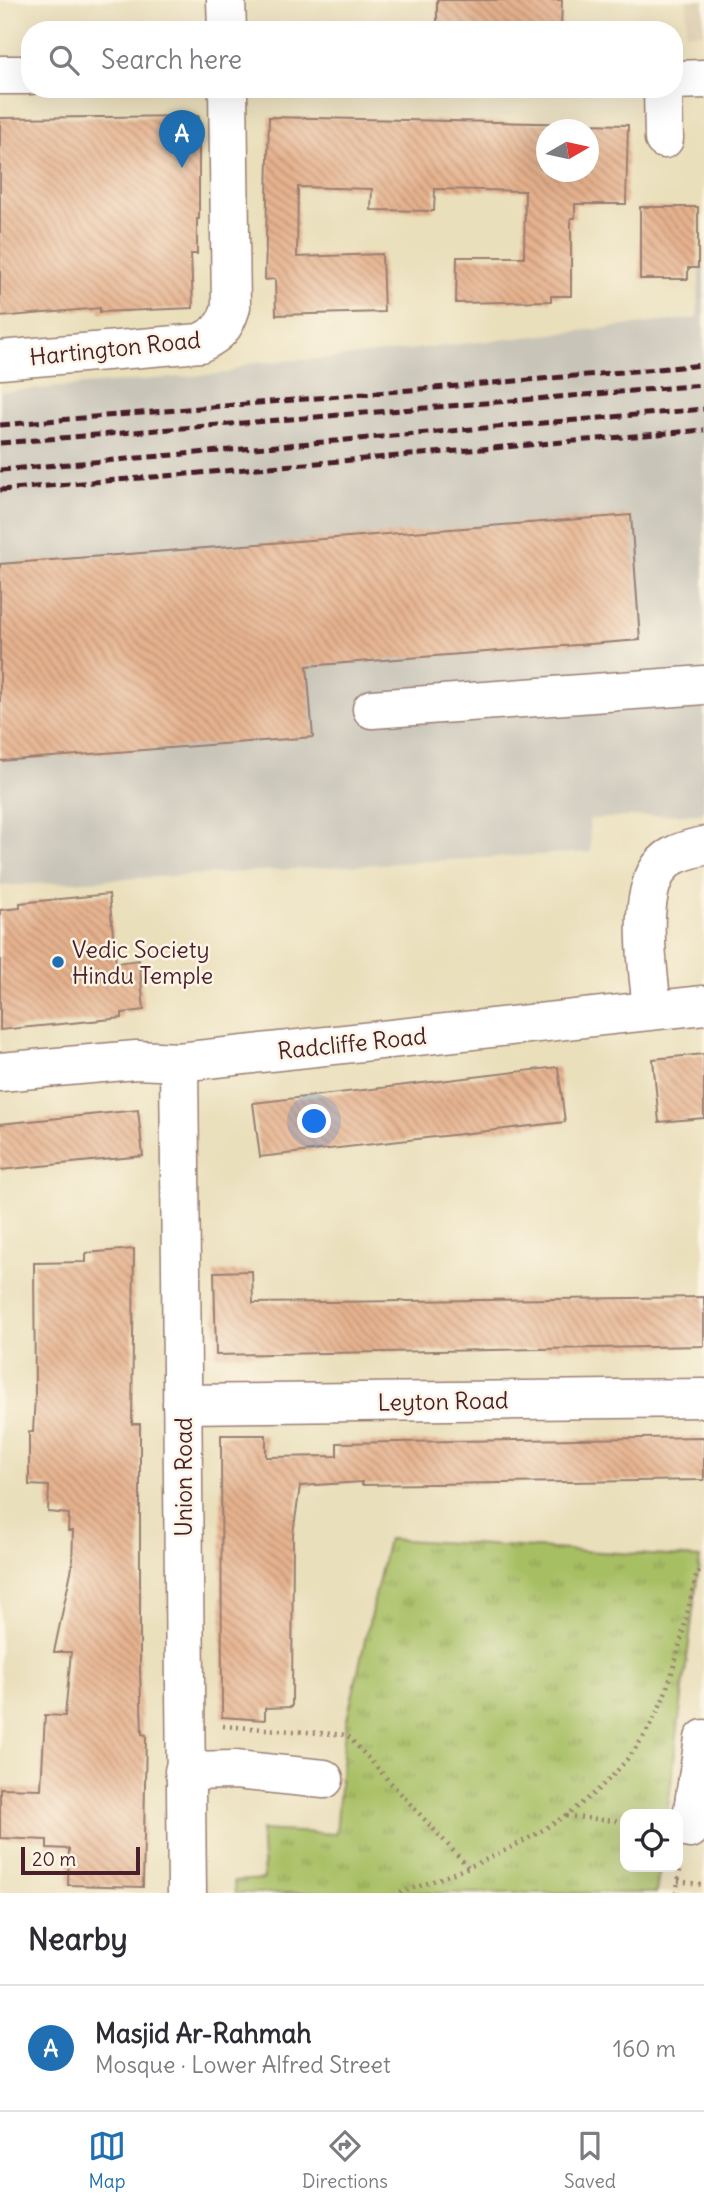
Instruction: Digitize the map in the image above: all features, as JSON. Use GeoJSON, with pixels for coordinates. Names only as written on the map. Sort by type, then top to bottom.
{"type":"FeatureCollection","features":[{"type":"Feature","properties":{"kind":"street"},"geometry":{"type":"LineString","coordinates":[[226,0],[227,21]]}},
{"type":"Feature","properties":{"kind":"street"},"geometry":{"type":"LineString","coordinates":[[0,75],[21,75]]}},
{"type":"Feature","properties":{"kind":"street"},"geometry":{"type":"LineString","coordinates":[[683,79],[704,79]]}},
{"type":"Feature","properties":{"kind":"street","name":"Hartington Road"},"geometry":{"type":"LineString","coordinates":[[0,359],[200,343],[216,336],[225,327],[231,307],[228,98]]}},
{"type":"Feature","properties":{"kind":"street"},"geometry":{"type":"LineString","coordinates":[[663,98],[664,139]]}},
{"type":"Feature","properties":{"kind":"street"},"geometry":{"type":"LineString","coordinates":[[372,709],[704,685]]}},
{"type":"Feature","properties":{"kind":"street"},"geometry":{"type":"LineString","coordinates":[[652,1010],[646,911],[649,889],[671,857],[704,846]]}},
{"type":"Feature","properties":{"kind":"street","name":"Radcliffe Road"},"geometry":{"type":"LineString","coordinates":[[0,1072],[136,1060],[179,1062],[704,1005]]}},
{"type":"Feature","properties":{"kind":"street","name":"Union Road"},"geometry":{"type":"LineString","coordinates":[[179,1062],[187,1893]]}},
{"type":"Feature","properties":{"kind":"street","name":"Leyton Road"},"geometry":{"type":"LineString","coordinates":[[182,1405],[704,1398]]}},
{"type":"Feature","properties":{"kind":"street"},"geometry":{"type":"LineString","coordinates":[[690,1829],[704,1739]]}},
{"type":"Feature","properties":{"kind":"street"},"geometry":{"type":"LineString","coordinates":[[184,1771],[236,1770],[324,1779]]}},
{"type":"Feature","properties":{"kind":"path"},"geometry":{"type":"LineString","coordinates":[[400,1893],[470,1869],[565,1816],[625,1764],[662,1702],[697,1573],[704,1570]]}},
{"type":"Feature","properties":{"kind":"path"},"geometry":{"type":"LineString","coordinates":[[565,1816],[620,1822]]}},
{"type":"Feature","properties":{"kind":"path"},"geometry":{"type":"LineString","coordinates":[[678,1881],[704,1885]]}},
{"type":"Feature","properties":{"kind":"shaded area"},"geometry":{"type":"Polygon","coordinates":[[[687,0],[704,0],[704,33],[686,33],[687,0]]]}},
{"type":"Feature","properties":{"kind":"shaded area"},"geometry":{"type":"Polygon","coordinates":[[[700,264],[704,265],[704,813],[589,819],[591,852],[0,886],[0,392],[228,373],[250,363],[335,358],[697,318],[700,264]]]}},
{"type":"Feature","properties":{"kind":"green space"},"geometry":{"type":"Polygon","coordinates":[[[388,1539],[700,1558],[668,1809],[620,1809],[620,1872],[659,1872],[656,1893],[235,1893],[234,1881],[264,1879],[261,1830],[336,1834],[345,1728],[388,1539]]]}},
{"type":"Feature","properties":{"kind":"building"},"geometry":{"type":"Polygon","coordinates":[[[437,0],[562,0],[561,21],[437,21],[437,0]]]}},
{"type":"Feature","properties":{"kind":"building"},"geometry":{"type":"Polygon","coordinates":[[[199,116],[197,254],[191,254],[193,308],[100,312],[100,308],[0,317],[0,118],[199,116]]]}},
{"type":"Feature","properties":{"kind":"building"},"geometry":{"type":"Polygon","coordinates":[[[269,117],[536,123],[536,182],[599,182],[599,124],[628,125],[626,204],[575,204],[575,218],[571,218],[571,296],[551,296],[551,301],[456,303],[457,257],[524,257],[525,191],[435,189],[434,211],[371,210],[372,189],[298,187],[297,257],[382,254],[384,312],[276,315],[275,279],[265,280],[269,117]]]}},
{"type":"Feature","properties":{"kind":"building"},"geometry":{"type":"Polygon","coordinates":[[[640,207],[698,207],[698,268],[688,268],[688,279],[640,279],[640,207]]]}},
{"type":"Feature","properties":{"kind":"building"},"geometry":{"type":"Polygon","coordinates":[[[631,515],[640,640],[307,666],[313,737],[0,761],[0,564],[631,515]]]}},
{"type":"Feature","properties":{"kind":"building","name":"Vedic Society Hindu Temple"},"geometry":{"type":"Polygon","coordinates":[[[109,894],[116,963],[139,960],[144,1010],[122,1013],[122,1018],[0,1030],[0,910],[20,908],[20,903],[109,894]]]}},
{"type":"Feature","properties":{"kind":"building"},"geometry":{"type":"Polygon","coordinates":[[[704,1054],[704,1118],[659,1122],[653,1059],[704,1054]]]}},
{"type":"Feature","properties":{"kind":"building"},"geometry":{"type":"Polygon","coordinates":[[[558,1067],[565,1122],[260,1157],[253,1103],[558,1067]]]}},
{"type":"Feature","properties":{"kind":"building"},"geometry":{"type":"Polygon","coordinates":[[[138,1110],[143,1156],[0,1170],[0,1124],[138,1110]]]}},
{"type":"Feature","properties":{"kind":"building"},"geometry":{"type":"Polygon","coordinates":[[[134,1249],[132,1424],[140,1424],[140,1669],[142,1734],[146,1735],[143,1887],[68,1885],[69,1849],[47,1848],[47,1840],[0,1838],[0,1788],[41,1789],[45,1715],[65,1716],[71,1652],[54,1652],[72,1567],[73,1531],[68,1531],[69,1514],[48,1512],[49,1486],[29,1485],[29,1432],[33,1432],[35,1395],[34,1263],[86,1262],[86,1253],[134,1249]]]}},
{"type":"Feature","properties":{"kind":"building"},"geometry":{"type":"Polygon","coordinates":[[[252,1271],[253,1303],[704,1297],[704,1346],[216,1355],[214,1272],[252,1271]]]}},
{"type":"Feature","properties":{"kind":"building"},"geometry":{"type":"Polygon","coordinates":[[[221,1435],[266,1435],[266,1457],[337,1456],[337,1443],[704,1437],[704,1480],[362,1485],[362,1482],[300,1486],[293,1534],[292,1707],[265,1708],[265,1720],[222,1717],[221,1435]]]}},
{"type":"Feature","properties":{"kind":"railway"},"geometry":{"type":"LineString","coordinates":[[0,425],[704,365]]}},
{"type":"Feature","properties":{"kind":"railway"},"geometry":{"type":"LineString","coordinates":[[0,443],[704,385]]}},
{"type":"Feature","properties":{"kind":"railway"},"geometry":{"type":"LineString","coordinates":[[0,470],[704,409]]}},
{"type":"Feature","properties":{"kind":"railway"},"geometry":{"type":"LineString","coordinates":[[0,490],[704,430]]}},
{"type":"Feature","properties":{"kind":"place","name":"Masjid Ar-Rahmah"},"geometry":{"type":"Point","coordinates":[182,168]}},
{"type":"Feature","properties":{"kind":"place","name":"Vedic Society Hindu Temple"},"geometry":{"type":"Point","coordinates":[58,962]}}]}
